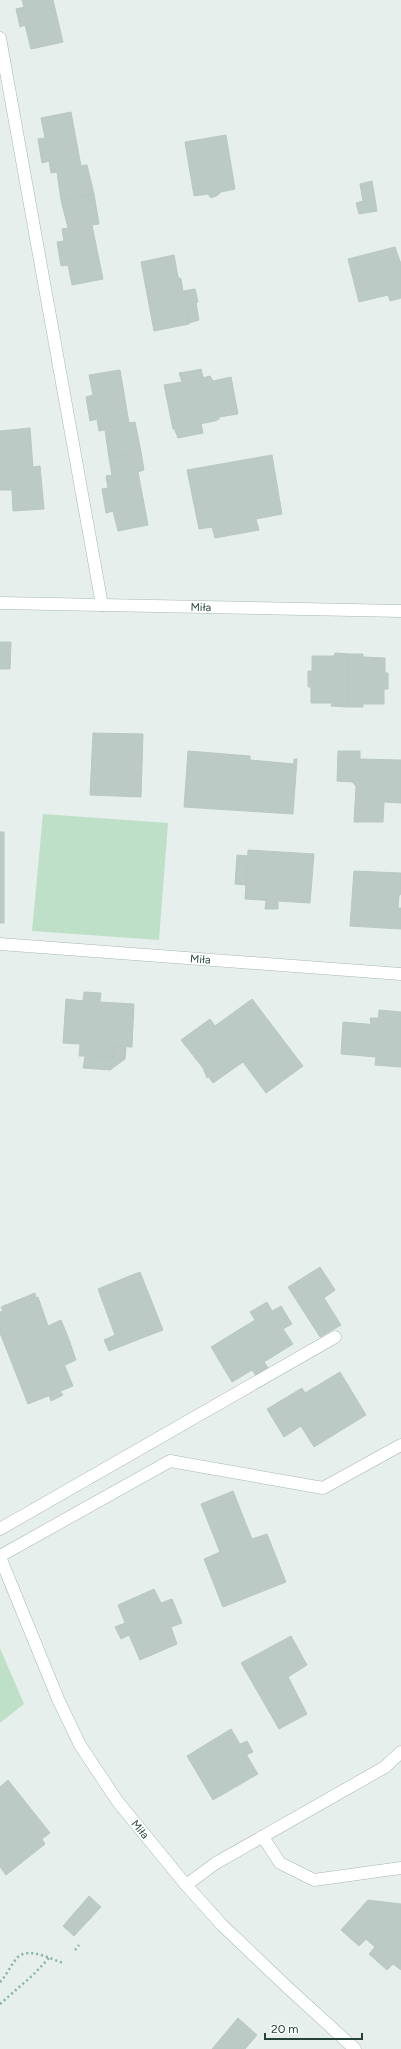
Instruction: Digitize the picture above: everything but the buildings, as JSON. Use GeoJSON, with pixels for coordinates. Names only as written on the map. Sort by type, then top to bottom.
{"type":"FeatureCollection","features":[{"type":"Feature","properties":{"kind":"street"},"geometry":{"type":"LineString","coordinates":[[0,38],[102,605]]}},
{"type":"Feature","properties":{"kind":"street","name":"Miła"},"geometry":{"type":"LineString","coordinates":[[0,603],[401,611]]}},
{"type":"Feature","properties":{"kind":"street","name":"Miła"},"geometry":{"type":"LineString","coordinates":[[0,944],[401,974]]}},
{"type":"Feature","properties":{"kind":"street"},"geometry":{"type":"LineString","coordinates":[[0,1529],[335,1337]]}},
{"type":"Feature","properties":{"kind":"street"},"geometry":{"type":"LineString","coordinates":[[0,1557],[170,1461],[323,1488],[401,1445]]}},
{"type":"Feature","properties":{"kind":"street","name":"Miła"},"geometry":{"type":"LineString","coordinates":[[0,1557],[58,1699],[80,1745],[118,1802],[186,1885],[222,1925],[355,2049]]}},
{"type":"Feature","properties":{"kind":"street"},"geometry":{"type":"LineString","coordinates":[[186,1885],[216,1863],[385,1767],[401,1752]]}},
{"type":"Feature","properties":{"kind":"street"},"geometry":{"type":"LineString","coordinates":[[264,1837],[280,1863],[314,1880],[401,1868]]}},
{"type":"Feature","properties":{"kind":"path"},"geometry":{"type":"LineString","coordinates":[[75,1950],[79,1945]]}},
{"type":"Feature","properties":{"kind":"path"},"geometry":{"type":"LineString","coordinates":[[0,1982],[19,1956],[34,1953],[63,1963]]}},
{"type":"Feature","properties":{"kind":"path"},"geometry":{"type":"LineString","coordinates":[[0,2004],[33,1975],[49,1958]]}},
{"type":"Feature","properties":{"kind":"green space"},"geometry":{"type":"Polygon","coordinates":[[[43,814],[168,823],[159,940],[32,931],[43,814]]]}},
{"type":"Feature","properties":{"kind":"green space"},"geometry":{"type":"Polygon","coordinates":[[[0,1648],[24,1704],[0,1723],[0,1648]]]}}]}
